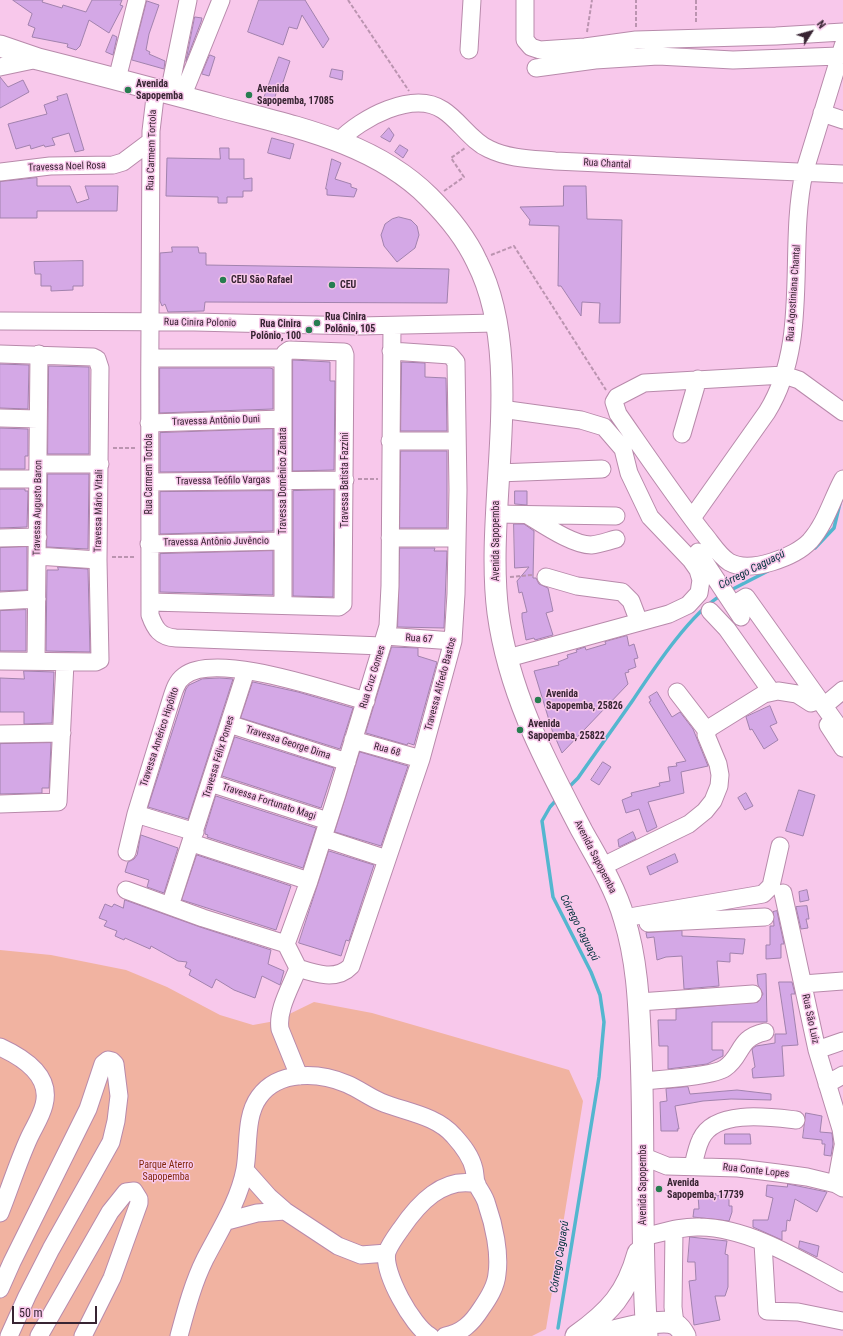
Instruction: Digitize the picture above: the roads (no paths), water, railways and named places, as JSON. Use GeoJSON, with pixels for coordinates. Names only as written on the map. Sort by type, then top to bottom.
{"type":"FeatureCollection","features":[{"type":"Feature","properties":{"kind":"main road","name":"Avenida Sapopemba"},"geometry":{"type":"LineString","coordinates":[[0,46],[38,59],[169,93],[339,141],[366,152],[394,169],[432,200],[455,226],[477,261],[489,290],[496,324],[500,356],[501,409],[495,514],[496,579],[499,615],[508,658],[518,698],[536,741],[601,867],[625,921],[636,972],[639,1002],[642,1081],[643,1237],[646,1330]]}},
{"type":"Feature","properties":{"kind":"main road"},"geometry":{"type":"LineString","coordinates":[[576,1336],[595,1323],[622,1294],[632,1275],[643,1237]]}},
{"type":"Feature","properties":{"kind":"main road"},"geometry":{"type":"LineString","coordinates":[[594,1336],[646,1330],[668,1322],[680,1330]]}},
{"type":"Feature","properties":{"kind":"street"},"geometry":{"type":"LineString","coordinates":[[117,79],[138,0]]}},
{"type":"Feature","properties":{"kind":"street"},"geometry":{"type":"LineString","coordinates":[[169,93],[188,0]]}},
{"type":"Feature","properties":{"kind":"street"},"geometry":{"type":"LineString","coordinates":[[169,93],[221,0]]}},
{"type":"Feature","properties":{"kind":"street"},"geometry":{"type":"LineString","coordinates":[[469,50],[472,0]]}},
{"type":"Feature","properties":{"kind":"street"},"geometry":{"type":"LineString","coordinates":[[525,0],[523,34],[525,40],[531,46],[540,50],[585,47],[636,40],[696,37],[776,36],[843,32]]}},
{"type":"Feature","properties":{"kind":"street"},"geometry":{"type":"LineString","coordinates":[[536,68],[595,60],[658,56],[733,60],[841,51]]}},
{"type":"Feature","properties":{"kind":"street","name":"Rua Agostiniana Chantal"},"geometry":{"type":"LineString","coordinates":[[692,518],[767,412],[775,399],[784,375],[791,344],[794,321],[800,193],[804,173],[841,51]]}},
{"type":"Feature","properties":{"kind":"street"},"geometry":{"type":"LineString","coordinates":[[0,67],[38,59]]}},
{"type":"Feature","properties":{"kind":"street","name":"Rua Carmem Tortola"},"geometry":{"type":"LineString","coordinates":[[169,93],[151,141],[149,550],[150,615],[153,625],[156,630],[166,637],[383,641]]}},
{"type":"Feature","properties":{"kind":"street","name":"Rua Chantal"},"geometry":{"type":"LineString","coordinates":[[339,141],[357,124],[371,117],[402,105],[422,102],[442,109],[476,140],[488,149],[501,154],[555,162],[843,174]]}},
{"type":"Feature","properties":{"kind":"street"},"geometry":{"type":"LineString","coordinates":[[822,113],[843,120]]}},
{"type":"Feature","properties":{"kind":"street","name":"Travessa Noel Rosa"},"geometry":{"type":"LineString","coordinates":[[0,172],[36,167],[113,165],[134,155],[151,141]]}},
{"type":"Feature","properties":{"kind":"street","name":"Rua Cinira Polonio"},"geometry":{"type":"LineString","coordinates":[[0,321],[392,326],[496,324]]}},
{"type":"Feature","properties":{"kind":"street","name":"Rua Cruz Gomes"},"geometry":{"type":"LineString","coordinates":[[286,944],[309,881],[366,701],[383,641],[390,606],[392,326]]}},
{"type":"Feature","properties":{"kind":"street","name":"Travessa Batista Fazzini"},"geometry":{"type":"LineString","coordinates":[[282,605],[341,606],[344,602],[345,480],[344,353],[289,350],[285,353],[283,358]]}},
{"type":"Feature","properties":{"kind":"street","name":"Travessa Alfredo Bastos"},"geometry":{"type":"LineString","coordinates":[[298,968],[334,976],[342,973],[350,966],[421,759],[453,641],[457,538],[456,362],[453,356],[448,354],[391,352]]}},
{"type":"Feature","properties":{"kind":"street","name":"Travessa Mário Vitali"},"geometry":{"type":"LineString","coordinates":[[0,354],[39,354],[93,357],[99,362],[100,456],[98,560],[100,660],[96,662],[65,663],[0,661]]}},
{"type":"Feature","properties":{"kind":"street","name":"Travessa Augusto Baron"},"geometry":{"type":"LineString","coordinates":[[36,661],[39,354]]}},
{"type":"Feature","properties":{"kind":"street"},"geometry":{"type":"LineString","coordinates":[[150,358],[283,358]]}},
{"type":"Feature","properties":{"kind":"street","name":"Travessa Domênico Zanata"},"geometry":{"type":"LineString","coordinates":[[282,605],[283,358]]}},
{"type":"Feature","properties":{"kind":"street"},"geometry":{"type":"LineString","coordinates":[[508,658],[669,614],[688,605],[699,593],[701,580],[698,570],[692,518],[616,411],[614,402],[617,397],[644,383],[784,375],[799,380],[843,412]]}},
{"type":"Feature","properties":{"kind":"street"},"geometry":{"type":"LineString","coordinates":[[682,434],[698,380]]}},
{"type":"Feature","properties":{"kind":"street"},"geometry":{"type":"LineString","coordinates":[[501,409],[581,420],[604,427],[623,450],[629,473],[650,517],[696,547],[738,566],[752,566],[776,561],[794,553],[809,542],[819,530],[843,479]]}},
{"type":"Feature","properties":{"kind":"street"},"geometry":{"type":"LineString","coordinates":[[0,418],[38,419]]}},
{"type":"Feature","properties":{"kind":"street","name":"Travessa Antônio Duni"},"geometry":{"type":"LineString","coordinates":[[149,422],[283,418]]}},
{"type":"Feature","properties":{"kind":"street"},"geometry":{"type":"LineString","coordinates":[[623,450],[628,429]]}},
{"type":"Feature","properties":{"kind":"street"},"geometry":{"type":"LineString","coordinates":[[390,441],[457,441]]}},
{"type":"Feature","properties":{"kind":"street"},"geometry":{"type":"LineString","coordinates":[[0,479],[100,456]]}},
{"type":"Feature","properties":{"kind":"street"},"geometry":{"type":"LineString","coordinates":[[498,473],[602,469]]}},
{"type":"Feature","properties":{"kind":"street","name":"Travessa Teófilo Vargas"},"geometry":{"type":"LineString","coordinates":[[150,482],[345,480]]}},
{"type":"Feature","properties":{"kind":"street"},"geometry":{"type":"LineString","coordinates":[[495,514],[528,516],[616,516]]}},
{"type":"Feature","properties":{"kind":"street"},"geometry":{"type":"LineString","coordinates":[[528,516],[545,526],[582,543],[599,544],[616,539]]}},
{"type":"Feature","properties":{"kind":"street"},"geometry":{"type":"LineString","coordinates":[[0,538],[38,537]]}},
{"type":"Feature","properties":{"kind":"street"},"geometry":{"type":"LineString","coordinates":[[390,538],[457,538]]}},
{"type":"Feature","properties":{"kind":"street","name":"Travessa Antônio Juvêncio"},"geometry":{"type":"LineString","coordinates":[[149,550],[282,541]]}},
{"type":"Feature","properties":{"kind":"street"},"geometry":{"type":"LineString","coordinates":[[696,547],[739,616],[819,703],[843,733]]}},
{"type":"Feature","properties":{"kind":"street"},"geometry":{"type":"LineString","coordinates":[[37,556],[98,560]]}},
{"type":"Feature","properties":{"kind":"street"},"geometry":{"type":"LineString","coordinates":[[546,577],[577,586],[622,592],[631,601],[639,622]]}},
{"type":"Feature","properties":{"kind":"street"},"geometry":{"type":"LineString","coordinates":[[0,600],[37,599]]}},
{"type":"Feature","properties":{"kind":"street"},"geometry":{"type":"LineString","coordinates":[[150,602],[282,605]]}},
{"type":"Feature","properties":{"kind":"street"},"geometry":{"type":"LineString","coordinates":[[710,611],[739,616]]}},
{"type":"Feature","properties":{"kind":"street"},"geometry":{"type":"LineString","coordinates":[[739,616],[738,645],[771,691]]}},
{"type":"Feature","properties":{"kind":"street","name":"Rua 67"},"geometry":{"type":"LineString","coordinates":[[383,641],[453,641]]}},
{"type":"Feature","properties":{"kind":"street"},"geometry":{"type":"LineString","coordinates":[[0,804],[58,803],[65,663]]}},
{"type":"Feature","properties":{"kind":"street","name":"Travessa Américo Hipólito"},"geometry":{"type":"LineString","coordinates":[[127,852],[136,814],[171,700],[179,680],[188,673],[204,669],[246,671]]}},
{"type":"Feature","properties":{"kind":"street"},"geometry":{"type":"LineString","coordinates":[[246,671],[261,672],[366,701]]}},
{"type":"Feature","properties":{"kind":"street","name":"Travessa Félix Pomes"},"geometry":{"type":"LineString","coordinates":[[170,906],[246,671]]}},
{"type":"Feature","properties":{"kind":"street"},"geometry":{"type":"LineString","coordinates":[[819,703],[843,690]]}},
{"type":"Feature","properties":{"kind":"street"},"geometry":{"type":"LineString","coordinates":[[706,731],[771,691],[797,694],[819,703],[843,748]]}},
{"type":"Feature","properties":{"kind":"street"},"geometry":{"type":"LineString","coordinates":[[601,867],[689,824],[705,811],[712,801],[719,786],[720,775],[718,764],[706,735],[706,731],[677,692]]}},
{"type":"Feature","properties":{"kind":"street","name":"Travessa George Dima"},"geometry":{"type":"LineString","coordinates":[[229,724],[347,762]]}},
{"type":"Feature","properties":{"kind":"street"},"geometry":{"type":"LineString","coordinates":[[0,734],[62,733]]}},
{"type":"Feature","properties":{"kind":"street","name":"Rua 68"},"geometry":{"type":"LineString","coordinates":[[353,740],[421,759]]}},
{"type":"Feature","properties":{"kind":"street","name":"Travessa Fortunato Magi"},"geometry":{"type":"LineString","coordinates":[[210,783],[328,821]]}},
{"type":"Feature","properties":{"kind":"street"},"geometry":{"type":"LineString","coordinates":[[136,814],[193,838],[309,881]]}},
{"type":"Feature","properties":{"kind":"street"},"geometry":{"type":"LineString","coordinates":[[323,838],[387,859]]}},
{"type":"Feature","properties":{"kind":"street"},"geometry":{"type":"LineString","coordinates":[[625,921],[763,894],[771,886],[780,846]]}},
{"type":"Feature","properties":{"kind":"street"},"geometry":{"type":"LineString","coordinates":[[126,890],[286,944],[298,968],[283,1006],[279,1022],[280,1029],[299,1076]]}},
{"type":"Feature","properties":{"kind":"street","name":"Rua São Luiz"},"geometry":{"type":"LineString","coordinates":[[783,894],[817,1050],[841,1129],[843,1142]]}},
{"type":"Feature","properties":{"kind":"street"},"geometry":{"type":"LineString","coordinates":[[625,921],[765,917]]}},
{"type":"Feature","properties":{"kind":"street"},"geometry":{"type":"LineString","coordinates":[[803,984],[843,981]]}},
{"type":"Feature","properties":{"kind":"street"},"geometry":{"type":"LineString","coordinates":[[639,1002],[753,994]]}},
{"type":"Feature","properties":{"kind":"street"},"geometry":{"type":"LineString","coordinates":[[642,1081],[718,1072],[732,1062],[744,1042],[750,1037],[765,1032]]}},
{"type":"Feature","properties":{"kind":"street"},"geometry":{"type":"LineString","coordinates":[[817,1050],[843,1041]]}},
{"type":"Feature","properties":{"kind":"street"},"geometry":{"type":"LineString","coordinates":[[0,1047],[16,1054],[30,1064],[38,1073],[44,1087],[45,1103],[29,1138],[0,1212]]}},
{"type":"Feature","properties":{"kind":"street"},"geometry":{"type":"LineString","coordinates":[[0,1289],[88,1109],[103,1064],[108,1060],[112,1061],[115,1064],[119,1096],[116,1121],[111,1142],[51,1249],[9,1336]]}},
{"type":"Feature","properties":{"kind":"street"},"geometry":{"type":"LineString","coordinates":[[827,1084],[843,1075]]}},
{"type":"Feature","properties":{"kind":"street"},"geometry":{"type":"LineString","coordinates":[[179,1336],[189,1301],[205,1260],[227,1221],[245,1170],[252,1111],[258,1097],[270,1086],[284,1078],[299,1076],[320,1077],[346,1083],[381,1102],[437,1123],[453,1134],[467,1151],[474,1168],[477,1184],[482,1190],[487,1204],[494,1236],[497,1275],[489,1297],[463,1333],[445,1336]]}},
{"type":"Feature","properties":{"kind":"street"},"geometry":{"type":"LineString","coordinates":[[693,1166],[701,1139],[706,1131],[714,1125],[748,1116],[796,1120]]}},
{"type":"Feature","properties":{"kind":"street"},"geometry":{"type":"LineString","coordinates":[[840,1186],[843,1146]]}},
{"type":"Feature","properties":{"kind":"street","name":"Rua Conte Lopes"},"geometry":{"type":"LineString","coordinates":[[642,1156],[667,1166],[693,1166],[778,1173],[840,1186]]}},
{"type":"Feature","properties":{"kind":"street"},"geometry":{"type":"LineString","coordinates":[[643,1181],[667,1166]]}},
{"type":"Feature","properties":{"kind":"street"},"geometry":{"type":"LineString","coordinates":[[245,1170],[269,1197],[285,1211],[338,1246],[352,1253],[367,1255],[387,1253]]}},
{"type":"Feature","properties":{"kind":"street"},"geometry":{"type":"LineString","coordinates":[[430,1336],[419,1327],[392,1281],[387,1263],[387,1253],[391,1244],[420,1204],[444,1187],[467,1182],[477,1184]]}},
{"type":"Feature","properties":{"kind":"street"},"geometry":{"type":"LineString","coordinates":[[39,1336],[110,1212],[126,1192],[134,1191],[138,1196],[139,1203],[112,1278],[83,1336]]}},
{"type":"Feature","properties":{"kind":"street"},"geometry":{"type":"LineString","coordinates":[[227,1221],[257,1212],[285,1211]]}},
{"type":"Feature","properties":{"kind":"street"},"geometry":{"type":"LineString","coordinates":[[643,1237],[674,1230],[699,1227],[719,1229],[775,1247],[843,1283]]}},
{"type":"Feature","properties":{"kind":"street"},"geometry":{"type":"LineString","coordinates":[[674,1230],[673,1307],[680,1330]]}},
{"type":"Feature","properties":{"kind":"street"},"geometry":{"type":"LineString","coordinates":[[763,1243],[767,1311],[798,1312],[841,1325]]}},
{"type":"Feature","properties":{"kind":"waterway","name":"Córrego Caguaçú"},"geometry":{"type":"LineString","coordinates":[[815,548],[834,528],[840,503]]}},
{"type":"Feature","properties":{"kind":"waterway","name":"Córrego Caguaçú"},"geometry":{"type":"LineString","coordinates":[[729,591],[768,571]]}},
{"type":"Feature","properties":{"kind":"waterway","name":"Córrego Caguaçú"},"geometry":{"type":"LineString","coordinates":[[568,788],[578,778],[673,643],[698,614],[722,595]]}},
{"type":"Feature","properties":{"kind":"waterway","name":"Córrego Caguaçú"},"geometry":{"type":"LineString","coordinates":[[558,798],[550,807],[542,821],[553,897],[591,972],[600,995],[604,1022],[599,1077],[558,1328]]}},
{"type":"Feature","properties":{"kind":"place","name":"Avenida Sapopemba"},"geometry":{"type":"Point","coordinates":[128,90]}},
{"type":"Feature","properties":{"kind":"place","name":"Avenida Sapopemba, 17085"},"geometry":{"type":"Point","coordinates":[249,95]}},
{"type":"Feature","properties":{"kind":"place","name":"CEU São Rafael"},"geometry":{"type":"Point","coordinates":[223,280]}},
{"type":"Feature","properties":{"kind":"place","name":"CEU"},"geometry":{"type":"Point","coordinates":[332,285]}},
{"type":"Feature","properties":{"kind":"place","name":"Rua Cinira Polônio, 105"},"geometry":{"type":"Point","coordinates":[317,323]}},
{"type":"Feature","properties":{"kind":"place","name":"Rua Cinira Polônio, 100"},"geometry":{"type":"Point","coordinates":[309,330]}},
{"type":"Feature","properties":{"kind":"place","name":"Avenida Sapopemba, 25826"},"geometry":{"type":"Point","coordinates":[538,700]}},
{"type":"Feature","properties":{"kind":"place","name":"Avenida Sapopemba, 25822"},"geometry":{"type":"Point","coordinates":[520,730]}},
{"type":"Feature","properties":{"kind":"place","name":"Avenida Sapopemba, 17739"},"geometry":{"type":"Point","coordinates":[659,1189]}},
{"type":"Feature","properties":{"kind":"park label","name":"Parque Aterro Sapopemba"},"geometry":{"type":"Point","coordinates":[166,1170]}}]}
